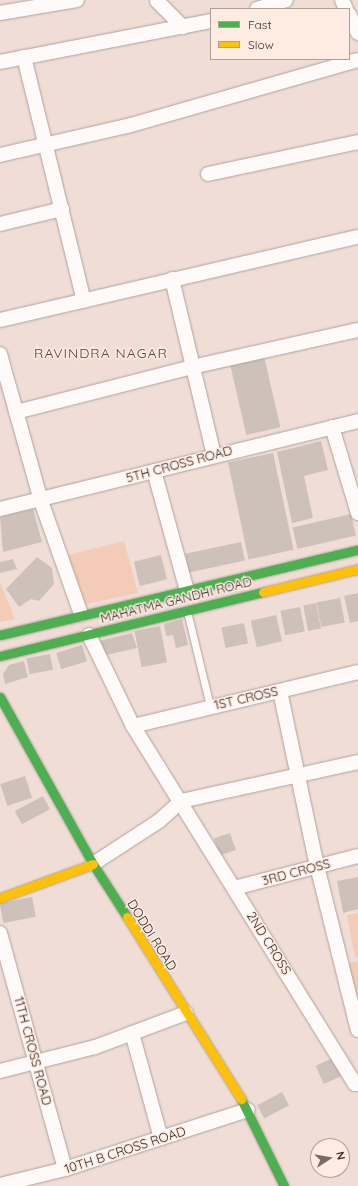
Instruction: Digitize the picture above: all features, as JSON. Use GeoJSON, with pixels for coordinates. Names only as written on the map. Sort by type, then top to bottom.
{"type":"FeatureCollection","features":[{"type":"Feature","properties":{"kind":"street"},"geometry":{"type":"LineString","coordinates":[[0,13],[77,0]]}},
{"type":"Feature","properties":{"kind":"street"},"geometry":{"type":"LineString","coordinates":[[158,0],[183,27]]}},
{"type":"Feature","properties":{"kind":"street"},"geometry":{"type":"LineString","coordinates":[[260,8],[286,0]]}},
{"type":"Feature","properties":{"kind":"street"},"geometry":{"type":"LineString","coordinates":[[350,16],[358,33]]}},
{"type":"Feature","properties":{"kind":"street"},"geometry":{"type":"LineString","coordinates":[[0,62],[183,27],[210,20]]}},
{"type":"Feature","properties":{"kind":"street"},"geometry":{"type":"LineString","coordinates":[[24,57],[47,144],[84,301]]}},
{"type":"Feature","properties":{"kind":"street"},"geometry":{"type":"LineString","coordinates":[[0,155],[131,125],[358,60]]}},
{"type":"Feature","properties":{"kind":"street"},"geometry":{"type":"LineString","coordinates":[[208,174],[358,142]]}},
{"type":"Feature","properties":{"kind":"street"},"geometry":{"type":"LineString","coordinates":[[0,224],[62,209]]}},
{"type":"Feature","properties":{"kind":"street"},"geometry":{"type":"LineString","coordinates":[[0,320],[358,237]]}},
{"type":"Feature","properties":{"kind":"street"},"geometry":{"type":"LineString","coordinates":[[172,279],[214,454]]}},
{"type":"Feature","properties":{"kind":"street"},"geometry":{"type":"LineString","coordinates":[[16,412],[192,367],[358,330]]}},
{"type":"Feature","properties":{"kind":"street"},"geometry":{"type":"LineString","coordinates":[[0,354],[41,500],[89,635]]}},
{"type":"Feature","properties":{"kind":"street","name":"5TH CROSS ROAD"},"geometry":{"type":"LineString","coordinates":[[0,509],[154,471],[214,454],[358,421]]}},
{"type":"Feature","properties":{"kind":"street"},"geometry":{"type":"LineString","coordinates":[[332,427],[358,513]]}},
{"type":"Feature","properties":{"kind":"street"},"geometry":{"type":"LineString","coordinates":[[154,471],[187,591]]}},
{"type":"Feature","properties":{"kind":"street","name":"MAHATMA GANDHI ROAD"},"geometry":{"type":"LineString","coordinates":[[0,635],[81,614],[187,591],[358,550]]}},
{"type":"Feature","properties":{"kind":"street"},"geometry":{"type":"LineString","coordinates":[[317,559],[320,578]]}},
{"type":"Feature","properties":{"kind":"street","name":"MAHATMA GANDHI ROAD"},"geometry":{"type":"LineString","coordinates":[[0,656],[358,569]]}},
{"type":"Feature","properties":{"kind":"street","name":"2ND CROSS"},"geometry":{"type":"LineString","coordinates":[[89,635],[133,726],[181,801],[355,1084],[358,1084]]}},
{"type":"Feature","properties":{"kind":"street","name":"1ST CROSS"},"geometry":{"type":"LineString","coordinates":[[133,726],[210,706],[358,672]]}},
{"type":"Feature","properties":{"kind":"street"},"geometry":{"type":"LineString","coordinates":[[280,691],[317,866],[358,1030]]}},
{"type":"Feature","properties":{"kind":"street","name":"DODDI ROAD"},"geometry":{"type":"LineString","coordinates":[[0,697],[92,864],[248,1110],[284,1186]]}},
{"type":"Feature","properties":{"kind":"street"},"geometry":{"type":"LineString","coordinates":[[0,898],[92,864],[159,821],[181,801],[358,762]]}},
{"type":"Feature","properties":{"kind":"street","name":"3RD CROSS"},"geometry":{"type":"LineString","coordinates":[[234,888],[358,856]]}},
{"type":"Feature","properties":{"kind":"street","name":"11TH CROSS ROAD"},"geometry":{"type":"LineString","coordinates":[[0,933],[37,1060],[65,1169]]}},
{"type":"Feature","properties":{"kind":"street"},"geometry":{"type":"LineString","coordinates":[[0,1071],[37,1060],[95,1047],[186,1013]]}},
{"type":"Feature","properties":{"kind":"street"},"geometry":{"type":"LineString","coordinates":[[132,1033],[160,1138]]}},
{"type":"Feature","properties":{"kind":"street","name":"10TH B CROSS ROAD"},"geometry":{"type":"LineString","coordinates":[[0,1185],[65,1169],[248,1110]]}},
{"type":"Feature","properties":{"kind":"lane"},"geometry":{"type":"LineString","coordinates":[[187,611],[210,706]]}},
{"type":"Feature","properties":{"kind":"shaded area"},"geometry":{"type":"Polygon","coordinates":[[[124,541],[138,593],[86,604],[68,555],[124,541]]]}},
{"type":"Feature","properties":{"kind":"shaded area"},"geometry":{"type":"Polygon","coordinates":[[[0,582],[15,619],[0,622],[0,582]]]}},
{"type":"Feature","properties":{"kind":"shaded area"},"geometry":{"type":"Polygon","coordinates":[[[358,913],[358,957],[355,958],[347,915],[358,913]]]}},
{"type":"Feature","properties":{"kind":"shaded area"},"geometry":{"type":"Polygon","coordinates":[[[358,961],[358,1002],[348,963],[358,961]]]}},
{"type":"Feature","properties":{"kind":"building"},"geometry":{"type":"Polygon","coordinates":[[[264,356],[280,427],[246,435],[230,364],[264,356]]]}},
{"type":"Feature","properties":{"kind":"building"},"geometry":{"type":"Polygon","coordinates":[[[321,441],[328,470],[304,476],[313,518],[292,523],[277,452],[321,441]]]}},
{"type":"Feature","properties":{"kind":"building"},"geometry":{"type":"Polygon","coordinates":[[[273,453],[294,550],[249,559],[228,463],[273,453]]]}},
{"type":"Feature","properties":{"kind":"building"},"geometry":{"type":"Polygon","coordinates":[[[33,509],[42,542],[3,552],[0,517],[33,509]]]}},
{"type":"Feature","properties":{"kind":"building"},"geometry":{"type":"Polygon","coordinates":[[[351,514],[356,535],[297,549],[293,527],[351,514]]]}},
{"type":"Feature","properties":{"kind":"building"},"geometry":{"type":"Polygon","coordinates":[[[241,542],[245,561],[189,572],[185,554],[241,542]]]}},
{"type":"Feature","properties":{"kind":"building"},"geometry":{"type":"Polygon","coordinates":[[[161,555],[167,579],[140,586],[134,562],[161,555]]]}},
{"type":"Feature","properties":{"kind":"building"},"geometry":{"type":"Polygon","coordinates":[[[37,557],[52,568],[54,584],[39,601],[31,599],[19,607],[6,589],[37,557]]]}},
{"type":"Feature","properties":{"kind":"building"},"geometry":{"type":"Polygon","coordinates":[[[13,559],[17,569],[0,573],[0,562],[13,559]]]}},
{"type":"Feature","properties":{"kind":"building"},"geometry":{"type":"Polygon","coordinates":[[[358,593],[358,621],[350,623],[344,596],[358,593]]]}},
{"type":"Feature","properties":{"kind":"building"},"geometry":{"type":"Polygon","coordinates":[[[340,598],[345,623],[321,627],[316,603],[340,598]]]}},
{"type":"Feature","properties":{"kind":"building"},"geometry":{"type":"Polygon","coordinates":[[[316,603],[321,629],[308,631],[303,605],[316,603]]]}},
{"type":"Feature","properties":{"kind":"building"},"geometry":{"type":"Polygon","coordinates":[[[300,607],[305,632],[285,635],[280,611],[300,607]]]}},
{"type":"Feature","properties":{"kind":"building"},"geometry":{"type":"Polygon","coordinates":[[[276,615],[282,641],[257,647],[251,621],[276,615]]]}},
{"type":"Feature","properties":{"kind":"building"},"geometry":{"type":"Polygon","coordinates":[[[182,619],[188,645],[176,648],[173,635],[166,636],[164,624],[182,619]]]}},
{"type":"Feature","properties":{"kind":"building"},"geometry":{"type":"Polygon","coordinates":[[[244,623],[248,644],[225,648],[221,627],[244,623]]]}},
{"type":"Feature","properties":{"kind":"building"},"geometry":{"type":"Polygon","coordinates":[[[160,626],[167,662],[142,667],[134,631],[160,626]]]}},
{"type":"Feature","properties":{"kind":"building"},"geometry":{"type":"Polygon","coordinates":[[[132,633],[137,648],[106,655],[99,641],[132,633]]]}},
{"type":"Feature","properties":{"kind":"building"},"geometry":{"type":"Polygon","coordinates":[[[82,645],[87,661],[61,669],[56,653],[82,645]]]}},
{"type":"Feature","properties":{"kind":"building"},"geometry":{"type":"Polygon","coordinates":[[[50,654],[53,670],[29,674],[26,659],[50,654]]]}},
{"type":"Feature","properties":{"kind":"building"},"geometry":{"type":"Polygon","coordinates":[[[24,661],[28,677],[5,684],[3,674],[9,665],[24,661]]]}},
{"type":"Feature","properties":{"kind":"building"},"geometry":{"type":"Polygon","coordinates":[[[25,776],[32,798],[7,806],[0,784],[25,776]]]}},
{"type":"Feature","properties":{"kind":"building"},"geometry":{"type":"Polygon","coordinates":[[[43,796],[50,809],[22,824],[15,811],[43,796]]]}},
{"type":"Feature","properties":{"kind":"building"},"geometry":{"type":"Polygon","coordinates":[[[230,833],[236,850],[220,856],[214,839],[230,833]]]}},
{"type":"Feature","properties":{"kind":"building"},"geometry":{"type":"Polygon","coordinates":[[[358,877],[358,909],[343,913],[337,881],[358,877]]]}},
{"type":"Feature","properties":{"kind":"building"},"geometry":{"type":"Polygon","coordinates":[[[32,897],[36,917],[3,923],[0,903],[32,897]]]}},
{"type":"Feature","properties":{"kind":"building"},"geometry":{"type":"Polygon","coordinates":[[[333,1058],[341,1076],[324,1084],[316,1066],[333,1058]]]}},
{"type":"Feature","properties":{"kind":"building"},"geometry":{"type":"Polygon","coordinates":[[[282,1092],[289,1105],[264,1118],[257,1105],[282,1092]]]}},
{"type":"Feature","properties":{"kind":"traffic: fast"},"geometry":{"type":"LineString","coordinates":[[0,635],[358,550]]}},
{"type":"Feature","properties":{"kind":"traffic: fast"},"geometry":{"type":"LineString","coordinates":[[0,656],[263,592]]}},
{"type":"Feature","properties":{"kind":"traffic: fast"},"geometry":{"type":"LineString","coordinates":[[0,697],[93,864],[127,917]]}},
{"type":"Feature","properties":{"kind":"traffic: fast"},"geometry":{"type":"LineString","coordinates":[[241,1099],[284,1186]]}},
{"type":"Feature","properties":{"kind":"traffic: slow"},"geometry":{"type":"LineString","coordinates":[[263,592],[358,569]]}},
{"type":"Feature","properties":{"kind":"traffic: slow"},"geometry":{"type":"LineString","coordinates":[[0,898],[93,864]]}},
{"type":"Feature","properties":{"kind":"traffic: slow"},"geometry":{"type":"LineString","coordinates":[[127,917],[241,1099]]}},
{"type":"Feature","properties":{"kind":"district","name":"RAVINDRA NAGAR"},"geometry":{"type":"Point","coordinates":[101,353]}}]}
